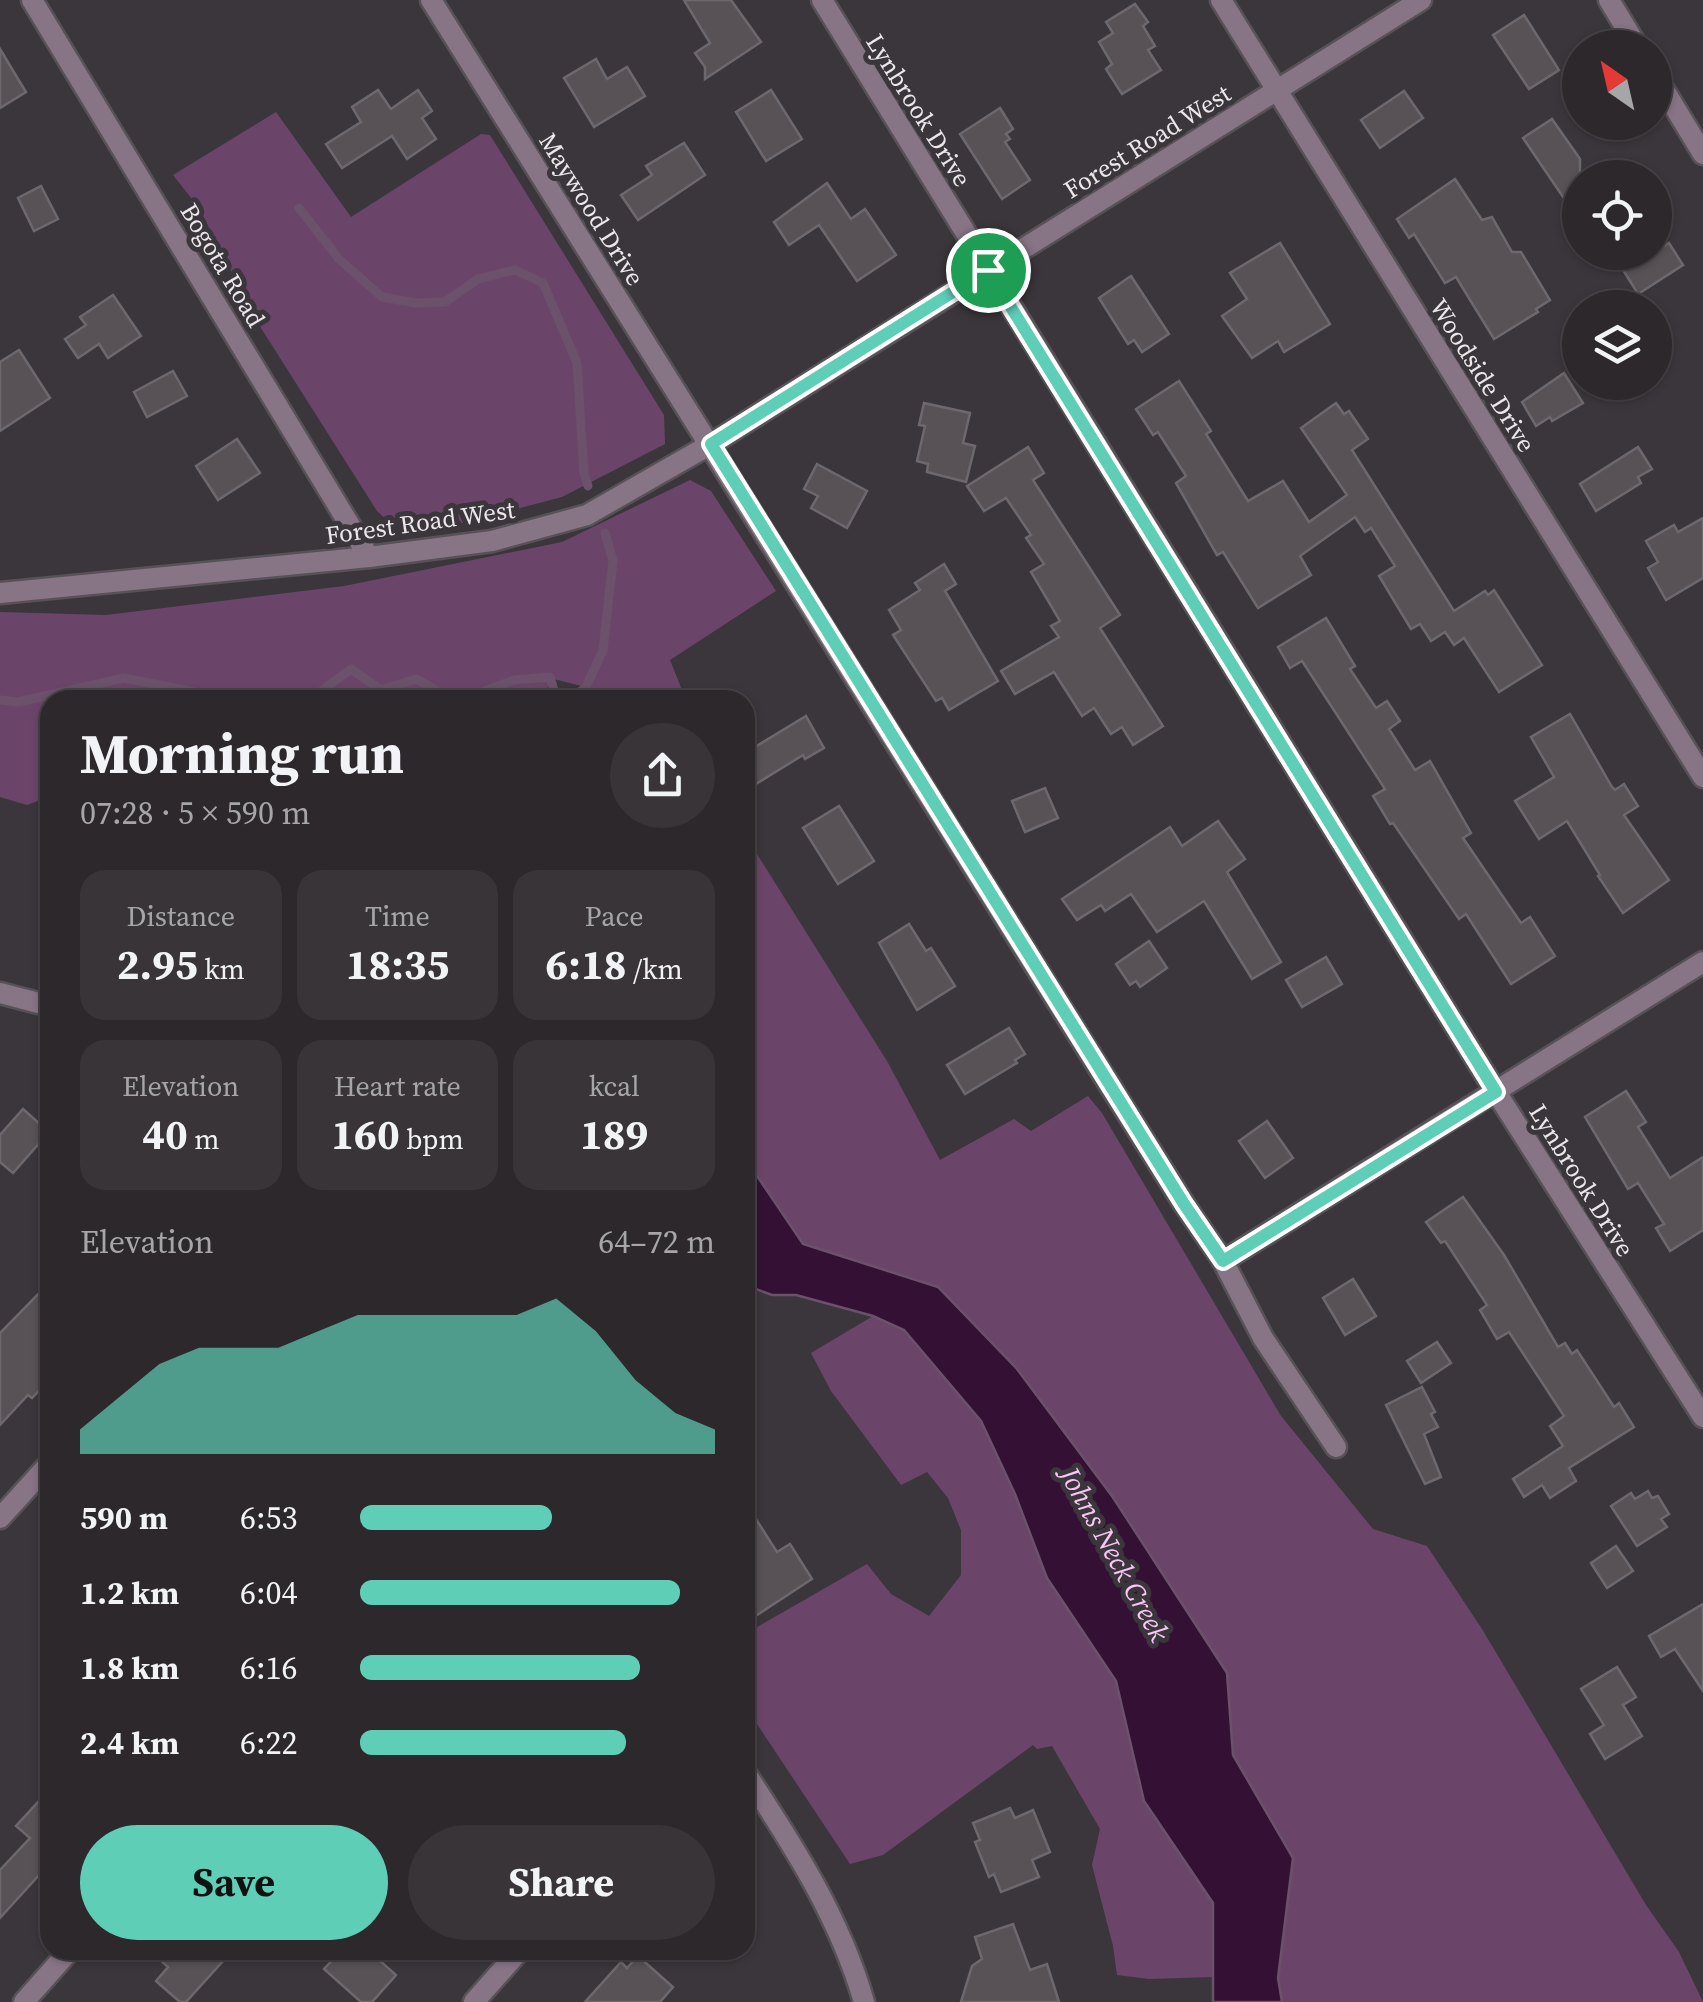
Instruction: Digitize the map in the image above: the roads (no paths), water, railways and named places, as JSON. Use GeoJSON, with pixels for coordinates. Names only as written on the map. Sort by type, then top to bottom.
{"type":"FeatureCollection","features":[{"type":"Feature","properties":{"kind":"street","name":"Bogota Road"},"geometry":{"type":"LineString","coordinates":[[32,0],[369,557]]}},
{"type":"Feature","properties":{"kind":"street","name":"Maywood Drive"},"geometry":{"type":"LineString","coordinates":[[431,0],[1223,1261],[1263,1338],[1336,1448]]}},
{"type":"Feature","properties":{"kind":"street","name":"Lynbrook Drive"},"geometry":{"type":"LineString","coordinates":[[822,0],[1496,1092],[1703,1417]]}},
{"type":"Feature","properties":{"kind":"street","name":"Woodside Drive"},"geometry":{"type":"LineString","coordinates":[[1221,0],[1703,777]]}},
{"type":"Feature","properties":{"kind":"street","name":"Forest Road West"},"geometry":{"type":"LineString","coordinates":[[1,591],[369,557],[492,541],[587,515],[711,444],[1421,0]]}},
{"type":"Feature","properties":{"kind":"street"},"geometry":{"type":"LineString","coordinates":[[1609,0],[1627,30]]}},
{"type":"Feature","properties":{"kind":"street"},"geometry":{"type":"LineString","coordinates":[[1672,104],[1703,154]]}},
{"type":"Feature","properties":{"kind":"street"},"geometry":{"type":"LineString","coordinates":[[1223,1261],[1703,962]]}},
{"type":"Feature","properties":{"kind":"street"},"geometry":{"type":"LineString","coordinates":[[0,993],[40,1003]]}},
{"type":"Feature","properties":{"kind":"street"},"geometry":{"type":"LineString","coordinates":[[0,1518],[40,1473]]}},
{"type":"Feature","properties":{"kind":"street"},"geometry":{"type":"LineString","coordinates":[[755,1787],[794,1847],[850,1952],[864,2002]]}},
{"type":"Feature","properties":{"kind":"street"},"geometry":{"type":"LineString","coordinates":[[24,2002],[61,1960]]}},
{"type":"Feature","properties":{"kind":"street"},"geometry":{"type":"LineString","coordinates":[[474,2002],[511,1960]]}},
{"type":"Feature","properties":{"kind":"water"},"geometry":{"type":"Polygon","coordinates":[[[755,1173],[803,1244],[938,1287],[1017,1369],[1112,1496],[1227,1673],[1233,1755],[1293,1858],[1278,1978],[1282,2002],[1213,2002],[1213,1903],[1144,1801],[1116,1681],[1047,1578],[1015,1494],[981,1421],[904,1330],[873,1316],[796,1295],[772,1295],[755,1289],[755,1173]]]}},
{"type":"Feature","properties":{"kind":"waterway","name":"Johns Neck Creek"},"geometry":{"type":"LineString","coordinates":[[299,208],[339,259],[382,297],[416,303],[445,302],[478,279],[515,270],[543,283],[577,363],[588,486]]}},
{"type":"Feature","properties":{"kind":"waterway","name":"Johns Neck Creek"},"geometry":{"type":"LineString","coordinates":[[582,690],[603,650],[613,561],[605,533]]}},
{"type":"Feature","properties":{"kind":"waterway"},"geometry":{"type":"LineString","coordinates":[[323,690],[351,669],[381,690]]}},
{"type":"Feature","properties":{"kind":"waterway"},"geometry":{"type":"LineString","coordinates":[[488,690],[514,680],[550,677],[554,690]]}},
{"type":"Feature","properties":{"kind":"waterway"},"geometry":{"type":"LineString","coordinates":[[71,690],[124,678],[185,690]]}},
{"type":"Feature","properties":{"kind":"waterway"},"geometry":{"type":"LineString","coordinates":[[381,690],[416,679],[436,690]]}},
{"type":"Feature","properties":{"kind":"waterway"},"geometry":{"type":"LineString","coordinates":[[0,700],[18,702],[40,697]]}}]}
